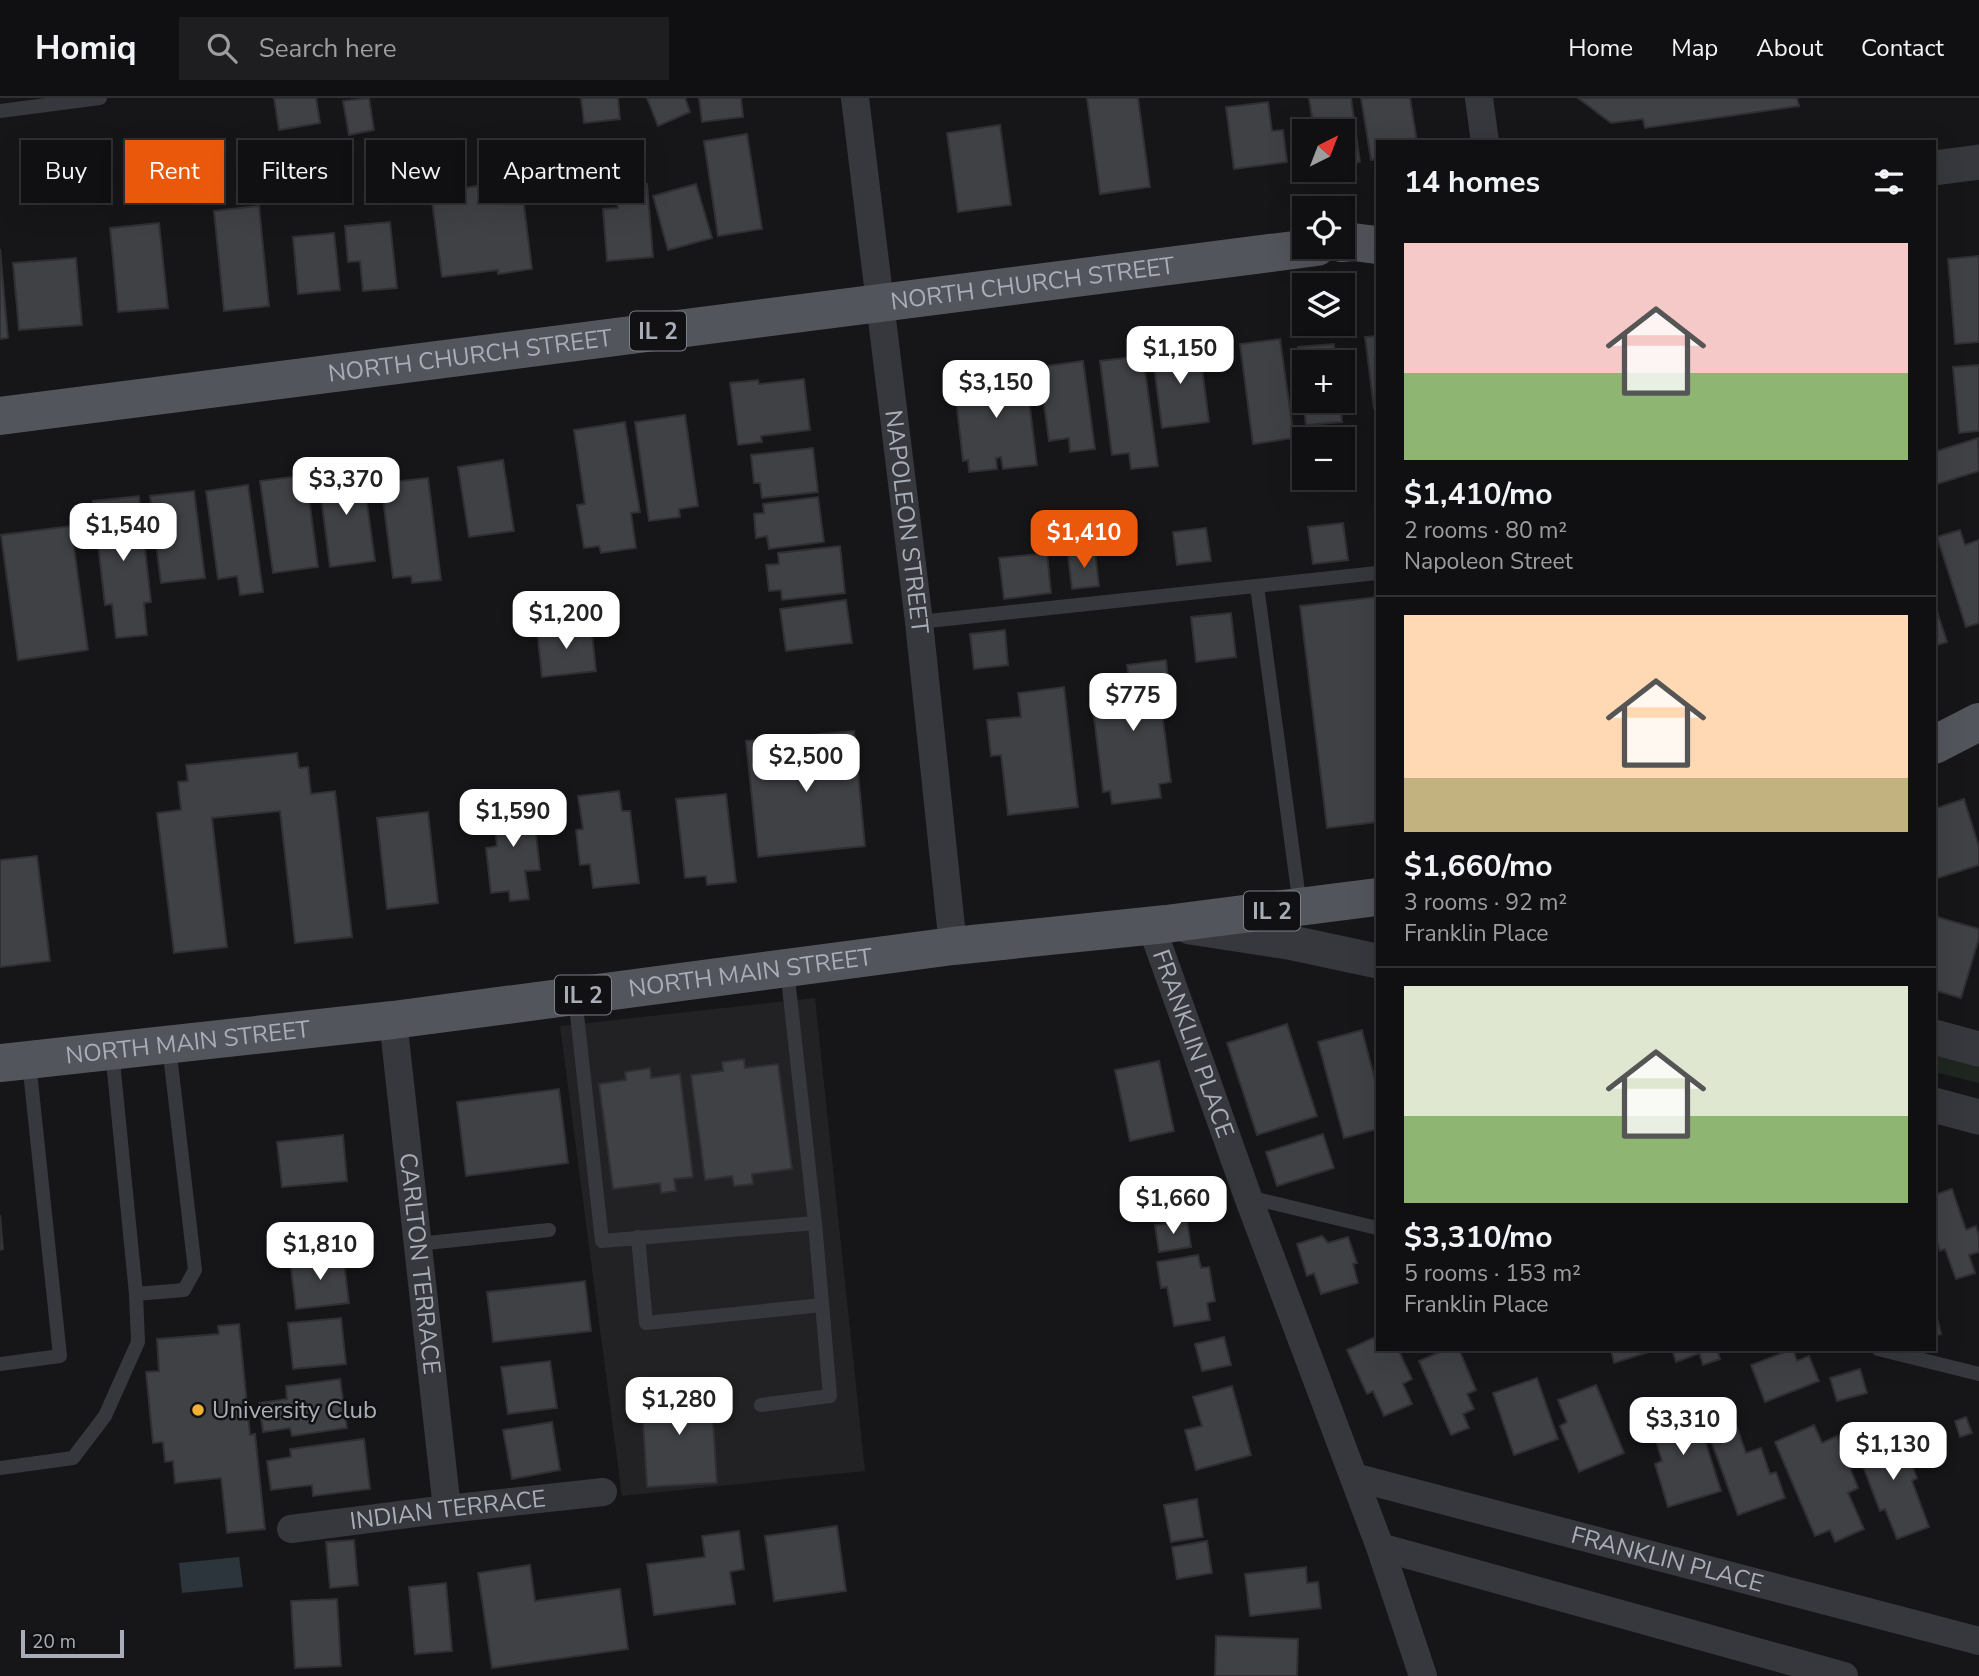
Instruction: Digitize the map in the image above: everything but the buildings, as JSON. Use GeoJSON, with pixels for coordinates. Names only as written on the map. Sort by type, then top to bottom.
{"type":"FeatureCollection","features":[{"type":"Feature","properties":{"kind":"main road","name":"NORTH CHURCH STREET"},"geometry":{"type":"LineString","coordinates":[[0,416],[1292,251]]}},
{"type":"Feature","properties":{"kind":"main road"},"geometry":{"type":"LineString","coordinates":[[1936,721],[1979,713]]}},
{"type":"Feature","properties":{"kind":"main road"},"geometry":{"type":"LineString","coordinates":[[1936,744],[1979,722]]}},
{"type":"Feature","properties":{"kind":"main road","name":"NORTH MAIN STREET"},"geometry":{"type":"LineString","coordinates":[[15,1062],[393,1020],[953,946],[1376,897]]}},
{"type":"Feature","properties":{"kind":"street","name":"NAPOLEON STREET"},"geometry":{"type":"LineString","coordinates":[[855,98],[919,622],[953,946]]}},
{"type":"Feature","properties":{"kind":"street"},"geometry":{"type":"LineString","coordinates":[[1479,98],[1485,140]]}},
{"type":"Feature","properties":{"kind":"street"},"geometry":{"type":"LineString","coordinates":[[1936,168],[1979,162]]}},
{"type":"Feature","properties":{"kind":"street"},"geometry":{"type":"LineString","coordinates":[[1159,924],[1288,942],[1376,961]]}},
{"type":"Feature","properties":{"kind":"street","name":"FRANKLIN PLACE"},"geometry":{"type":"LineString","coordinates":[[1159,924],[1248,1197],[1380,1547],[1423,1676]]}},
{"type":"Feature","properties":{"kind":"street","name":"CARLTON TERRACE"},"geometry":{"type":"LineString","coordinates":[[393,1020],[447,1509]]}},
{"type":"Feature","properties":{"kind":"street"},"geometry":{"type":"LineString","coordinates":[[1936,1038],[1979,1049]]}},
{"type":"Feature","properties":{"kind":"street"},"geometry":{"type":"LineString","coordinates":[[1936,1106],[1979,1117]]}},
{"type":"Feature","properties":{"kind":"street","name":"FRANKLIN PLACE"},"geometry":{"type":"LineString","coordinates":[[1354,1478],[1979,1641]]}},
{"type":"Feature","properties":{"kind":"street","name":"INDIAN TERRACE"},"geometry":{"type":"LineString","coordinates":[[291,1529],[603,1492]]}},
{"type":"Feature","properties":{"kind":"street"},"geometry":{"type":"LineString","coordinates":[[1380,1547],[1844,1676]]}},
{"type":"Feature","properties":{"kind":"lane"},"geometry":{"type":"LineString","coordinates":[[0,111],[100,98]]}},
{"type":"Feature","properties":{"kind":"lane"},"geometry":{"type":"LineString","coordinates":[[919,622],[1376,573]]}},
{"type":"Feature","properties":{"kind":"lane"},"geometry":{"type":"LineString","coordinates":[[1257,586],[1300,907]]}},
{"type":"Feature","properties":{"kind":"lane"},"geometry":{"type":"LineString","coordinates":[[761,1405],[830,1396],[815,1223],[787,968]]}},
{"type":"Feature","properties":{"kind":"lane"},"geometry":{"type":"LineString","coordinates":[[575,996],[602,1241],[815,1223]]}},
{"type":"Feature","properties":{"kind":"lane"},"geometry":{"type":"LineString","coordinates":[[136,1294],[184,1290],[195,1270],[169,1045]]}},
{"type":"Feature","properties":{"kind":"lane"},"geometry":{"type":"LineString","coordinates":[[0,1468],[73,1458],[105,1416],[138,1342],[136,1294],[112,1051]]}},
{"type":"Feature","properties":{"kind":"lane"},"geometry":{"type":"LineString","coordinates":[[0,1364],[60,1356],[15,1062]]}},
{"type":"Feature","properties":{"kind":"lane"},"geometry":{"type":"LineString","coordinates":[[1248,1197],[1376,1228]]}},
{"type":"Feature","properties":{"kind":"lane"},"geometry":{"type":"LineString","coordinates":[[418,1244],[549,1230]]}},
{"type":"Feature","properties":{"kind":"lane"},"geometry":{"type":"LineString","coordinates":[[638,1237],[646,1323],[822,1305]]}},
{"type":"Feature","properties":{"kind":"lane"},"geometry":{"type":"LineString","coordinates":[[1886,1351],[1979,1374]]}},
{"type":"Feature","properties":{"kind":"shaded area"},"geometry":{"type":"Polygon","coordinates":[[[815,998],[865,1471],[622,1496],[560,1026],[815,998]]]}},
{"type":"Feature","properties":{"kind":"shaded area"},"geometry":{"type":"Polygon","coordinates":[[[1936,1052],[1979,1063],[1979,1083],[1936,1072],[1936,1052]]]}},
{"type":"Feature","properties":{"kind":"shaded area"},"geometry":{"type":"Polygon","coordinates":[[[239,1557],[243,1587],[182,1593],[179,1563],[239,1557]]]}},
{"type":"Feature","properties":{"kind":"place","name":"University Club"},"geometry":{"type":"Point","coordinates":[198,1410]}}]}
